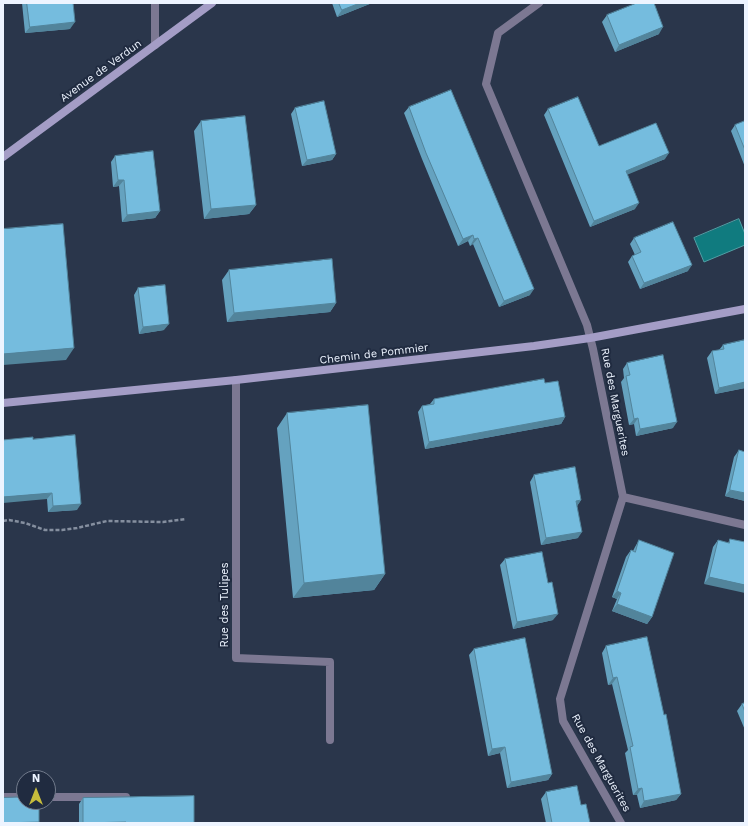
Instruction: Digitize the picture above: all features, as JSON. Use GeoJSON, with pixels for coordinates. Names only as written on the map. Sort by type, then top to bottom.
{"type":"FeatureCollection","features":[{"type":"Feature","properties":{"kind":"street"},"geometry":{"type":"LineString","coordinates":[[155,3],[155,45]]}},
{"type":"Feature","properties":{"kind":"street","name":"Avenue de Verdun"},"geometry":{"type":"LineString","coordinates":[[3,157],[212,3]]}},
{"type":"Feature","properties":{"kind":"street","name":"Rue des Marguerites"},"geometry":{"type":"LineString","coordinates":[[539,3],[498,33],[486,84],[578,302],[590,338],[623,497],[560,699],[563,721],[621,823]]}},
{"type":"Feature","properties":{"kind":"street","name":"Chemin de Pommier"},"geometry":{"type":"LineString","coordinates":[[3,403],[236,380],[534,346],[590,338],[745,309]]}},
{"type":"Feature","properties":{"kind":"street","name":"Rue des Tulipes"},"geometry":{"type":"LineString","coordinates":[[236,380],[236,658],[330,662],[330,740]]}},
{"type":"Feature","properties":{"kind":"street"},"geometry":{"type":"LineString","coordinates":[[623,497],[745,525]]}},
{"type":"Feature","properties":{"kind":"street"},"geometry":{"type":"LineString","coordinates":[[3,797],[16,797]]}},
{"type":"Feature","properties":{"kind":"street"},"geometry":{"type":"LineString","coordinates":[[56,797],[126,797]]}},
{"type":"Feature","properties":{"kind":"path"},"geometry":{"type":"LineString","coordinates":[[3,521],[9,520],[25,523],[44,530],[62,530],[107,521],[163,522],[186,519]]}},
{"type":"Feature","properties":{"kind":"shaded area"},"geometry":{"type":"Polygon","coordinates":[[[739,219],[745,234],[745,245],[704,262],[694,238],[739,219]]]}},
{"type":"Feature","properties":{"kind":"building"},"geometry":{"type":"Polygon","coordinates":[[[27,3],[73,3],[75,22],[30,27],[27,3]]]}},
{"type":"Feature","properties":{"kind":"building"},"geometry":{"type":"Polygon","coordinates":[[[339,3],[360,3],[342,10],[339,3]]]}},
{"type":"Feature","properties":{"kind":"building"},"geometry":{"type":"Polygon","coordinates":[[[637,3],[654,3],[663,27],[619,45],[607,15],[637,3]]]}},
{"type":"Feature","properties":{"kind":"building"},"geometry":{"type":"Polygon","coordinates":[[[451,90],[534,289],[504,301],[478,238],[474,239],[473,235],[463,239],[426,153],[409,107],[451,90]]]}},
{"type":"Feature","properties":{"kind":"building"},"geometry":{"type":"Polygon","coordinates":[[[578,97],[599,146],[656,123],[669,153],[626,171],[639,203],[594,221],[548,109],[578,97]]]}},
{"type":"Feature","properties":{"kind":"building"},"geometry":{"type":"Polygon","coordinates":[[[324,101],[336,154],[307,160],[295,108],[324,101]]]}},
{"type":"Feature","properties":{"kind":"building"},"geometry":{"type":"Polygon","coordinates":[[[245,116],[256,205],[211,209],[201,121],[245,116]]]}},
{"type":"Feature","properties":{"kind":"building"},"geometry":{"type":"Polygon","coordinates":[[[745,121],[745,150],[735,125],[745,121]]]}},
{"type":"Feature","properties":{"kind":"building"},"geometry":{"type":"Polygon","coordinates":[[[153,151],[160,211],[127,215],[124,180],[118,180],[115,156],[153,151]]]}},
{"type":"Feature","properties":{"kind":"building"},"geometry":{"type":"Polygon","coordinates":[[[673,222],[692,265],[644,283],[632,256],[641,252],[634,238],[673,222]]]}},
{"type":"Feature","properties":{"kind":"building"},"geometry":{"type":"Polygon","coordinates":[[[63,224],[74,348],[3,354],[3,229],[63,224]]]}},
{"type":"Feature","properties":{"kind":"building"},"geometry":{"type":"Polygon","coordinates":[[[332,259],[336,303],[234,313],[229,270],[332,259]]]}},
{"type":"Feature","properties":{"kind":"building"},"geometry":{"type":"Polygon","coordinates":[[[165,285],[169,324],[143,327],[138,288],[165,285]]]}},
{"type":"Feature","properties":{"kind":"building"},"geometry":{"type":"Polygon","coordinates":[[[745,340],[745,382],[719,388],[712,351],[724,349],[723,345],[745,340]]]}},
{"type":"Feature","properties":{"kind":"building"},"geometry":{"type":"Polygon","coordinates":[[[663,355],[677,422],[640,429],[638,418],[634,419],[626,376],[630,375],[627,363],[663,355]]]}},
{"type":"Feature","properties":{"kind":"building"},"geometry":{"type":"Polygon","coordinates":[[[544,379],[545,383],[558,381],[565,417],[429,442],[422,406],[434,404],[434,399],[544,379]]]}},
{"type":"Feature","properties":{"kind":"building"},"geometry":{"type":"Polygon","coordinates":[[[368,405],[385,574],[304,583],[287,413],[368,405]]]}},
{"type":"Feature","properties":{"kind":"building"},"geometry":{"type":"Polygon","coordinates":[[[75,435],[81,504],[53,506],[52,493],[3,497],[3,440],[75,435]]]}},
{"type":"Feature","properties":{"kind":"building"},"geometry":{"type":"Polygon","coordinates":[[[739,450],[745,452],[745,493],[730,490],[739,450]]]}},
{"type":"Feature","properties":{"kind":"building"},"geometry":{"type":"Polygon","coordinates":[[[575,467],[581,500],[576,501],[582,532],[546,538],[534,475],[575,467]]]}},
{"type":"Feature","properties":{"kind":"building"},"geometry":{"type":"Polygon","coordinates":[[[730,539],[745,542],[745,585],[709,577],[718,540],[729,543],[730,539]]]}},
{"type":"Feature","properties":{"kind":"building"},"geometry":{"type":"Polygon","coordinates":[[[639,540],[674,553],[652,617],[617,604],[621,593],[617,591],[631,550],[635,552],[639,540]]]}},
{"type":"Feature","properties":{"kind":"building"},"geometry":{"type":"Polygon","coordinates":[[[542,552],[548,583],[552,582],[558,614],[517,622],[505,559],[542,552]]]}},
{"type":"Feature","properties":{"kind":"building"},"geometry":{"type":"Polygon","coordinates":[[[647,637],[664,715],[666,714],[681,794],[644,801],[642,788],[638,789],[630,747],[633,746],[617,677],[613,678],[606,646],[647,637]]]}},
{"type":"Feature","properties":{"kind":"building"},"geometry":{"type":"Polygon","coordinates":[[[525,638],[552,774],[511,782],[505,747],[492,749],[474,649],[525,638]]]}},
{"type":"Feature","properties":{"kind":"building"},"geometry":{"type":"Polygon","coordinates":[[[745,703],[745,712],[742,704],[745,703]]]}},
{"type":"Feature","properties":{"kind":"building"},"geometry":{"type":"Polygon","coordinates":[[[577,786],[581,805],[586,804],[590,823],[552,823],[546,792],[577,786]]]}},
{"type":"Feature","properties":{"kind":"building"},"geometry":{"type":"Polygon","coordinates":[[[194,796],[194,823],[83,823],[83,798],[194,796]]]}},
{"type":"Feature","properties":{"kind":"building"},"geometry":{"type":"Polygon","coordinates":[[[16,797],[16,810],[39,810],[39,822],[3,823],[3,798],[16,797]]]}}]}
